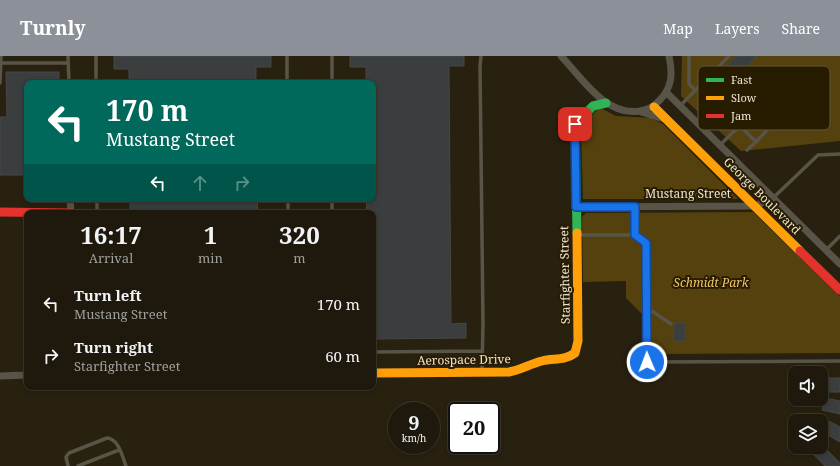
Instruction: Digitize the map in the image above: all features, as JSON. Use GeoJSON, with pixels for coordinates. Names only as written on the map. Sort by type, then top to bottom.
{"type":"FeatureCollection","features":[{"type":"Feature","properties":{"kind":"street","name":"George Boulevard"},"geometry":{"type":"LineString","coordinates":[[669,56],[671,78],[676,99],[680,106]]}},
{"type":"Feature","properties":{"kind":"street"},"geometry":{"type":"LineString","coordinates":[[563,57],[606,103],[618,110],[637,112],[668,120]]}},
{"type":"Feature","properties":{"kind":"street","name":"George Boulevard"},"geometry":{"type":"LineString","coordinates":[[671,78],[667,93],[654,107],[840,290]]}},
{"type":"Feature","properties":{"kind":"street","name":"George Boulevard"},"geometry":{"type":"LineString","coordinates":[[667,93],[698,124]]}},
{"type":"Feature","properties":{"kind":"street","name":"Starfighter Street"},"geometry":{"type":"LineString","coordinates":[[575,353],[578,341],[575,124],[595,104],[600,102],[606,103]]}},
{"type":"Feature","properties":{"kind":"street"},"geometry":{"type":"LineString","coordinates":[[637,112],[654,107]]}},
{"type":"Feature","properties":{"kind":"street","name":"George Boulevard"},"geometry":{"type":"LineString","coordinates":[[705,130],[840,264]]}},
{"type":"Feature","properties":{"kind":"street","name":"Mustang Street"},"geometry":{"type":"LineString","coordinates":[[576,207],[755,206],[773,198]]}},
{"type":"Feature","properties":{"kind":"street"},"geometry":{"type":"LineString","coordinates":[[0,212],[24,212]]}},
{"type":"Feature","properties":{"kind":"street","name":"Aerospace Drive"},"geometry":{"type":"LineString","coordinates":[[376,373],[516,372],[542,361],[568,358],[575,353]]}},
{"type":"Feature","properties":{"kind":"street"},"geometry":{"type":"LineString","coordinates":[[0,376],[24,376]]}},
{"type":"Feature","properties":{"kind":"lane"},"geometry":{"type":"LineString","coordinates":[[0,83],[1,56]]}},
{"type":"Feature","properties":{"kind":"lane"},"geometry":{"type":"LineString","coordinates":[[68,56],[69,80]]}},
{"type":"Feature","properties":{"kind":"lane"},"geometry":{"type":"LineString","coordinates":[[96,56],[96,80]]}},
{"type":"Feature","properties":{"kind":"lane"},"geometry":{"type":"LineString","coordinates":[[287,56],[287,80]]}},
{"type":"Feature","properties":{"kind":"lane"},"geometry":{"type":"LineString","coordinates":[[332,56],[332,80]]}},
{"type":"Feature","properties":{"kind":"lane"},"geometry":{"type":"LineString","coordinates":[[481,56],[482,372]]}},
{"type":"Feature","properties":{"kind":"lane"},"geometry":{"type":"LineString","coordinates":[[689,56],[689,84],[695,90]]}},
{"type":"Feature","properties":{"kind":"lane"},"geometry":{"type":"LineString","coordinates":[[719,66],[729,56]]}},
{"type":"Feature","properties":{"kind":"lane"},"geometry":{"type":"LineString","coordinates":[[1,63],[68,63]]}},
{"type":"Feature","properties":{"kind":"lane"},"geometry":{"type":"LineString","coordinates":[[680,106],[698,87]]}},
{"type":"Feature","properties":{"kind":"lane"},"geometry":{"type":"LineString","coordinates":[[720,145],[736,130]]}},
{"type":"Feature","properties":{"kind":"lane"},"geometry":{"type":"LineString","coordinates":[[744,130],[756,142]]}},
{"type":"Feature","properties":{"kind":"lane"},"geometry":{"type":"LineString","coordinates":[[747,150],[767,130]]}},
{"type":"Feature","properties":{"kind":"lane"},"geometry":{"type":"LineString","coordinates":[[773,198],[818,155],[840,154]]}},
{"type":"Feature","properties":{"kind":"lane"},"geometry":{"type":"LineString","coordinates":[[635,207],[635,235]]}},
{"type":"Feature","properties":{"kind":"lane"},"geometry":{"type":"LineString","coordinates":[[576,235],[635,235],[646,243],[647,362],[840,361]]}},
{"type":"Feature","properties":{"kind":"lane"},"geometry":{"type":"LineString","coordinates":[[826,250],[840,236]]}},
{"type":"Feature","properties":{"kind":"lane"},"geometry":{"type":"LineString","coordinates":[[646,307],[671,324]]}},
{"type":"Feature","properties":{"kind":"lane"},"geometry":{"type":"LineString","coordinates":[[376,352],[482,351]]}},
{"type":"Feature","properties":{"kind":"lane"},"geometry":{"type":"LineString","coordinates":[[68,466],[66,457],[69,453],[107,438],[112,438],[116,442],[126,465],[120,466]]}},
{"type":"Feature","properties":{"kind":"lane"},"geometry":{"type":"LineString","coordinates":[[78,466],[119,450]]}},
{"type":"Feature","properties":{"kind":"green space"},"geometry":{"type":"Polygon","coordinates":[[[682,56],[840,56],[840,141],[741,151],[718,130],[830,130],[830,66],[698,66],[698,112],[681,96],[682,56]]]}},
{"type":"Feature","properties":{"kind":"green space"},"geometry":{"type":"Polygon","coordinates":[[[601,108],[616,116],[651,118],[663,124],[738,199],[583,199],[581,131],[589,118],[601,108]]]}},
{"type":"Feature","properties":{"kind":"green space","name":"Schmidt Park"},"geometry":{"type":"Polygon","coordinates":[[[753,212],[840,296],[840,353],[645,354],[645,317],[626,298],[626,281],[583,282],[582,217],[586,213],[753,212]]]}},
{"type":"Feature","properties":{"kind":"building"},"geometry":{"type":"Polygon","coordinates":[[[114,56],[271,56],[271,67],[256,67],[256,80],[129,80],[129,69],[114,69],[114,56]]]}},
{"type":"Feature","properties":{"kind":"building"},"geometry":{"type":"Polygon","coordinates":[[[350,56],[464,56],[464,66],[449,66],[451,324],[466,323],[466,338],[376,339],[376,210],[367,210],[366,202],[376,202],[376,80],[366,80],[366,67],[350,67],[350,56]]]}},
{"type":"Feature","properties":{"kind":"building"},"geometry":{"type":"Polygon","coordinates":[[[737,56],[757,56],[747,66],[727,66],[737,56]]]}},
{"type":"Feature","properties":{"kind":"building"},"geometry":{"type":"Polygon","coordinates":[[[6,72],[59,72],[59,80],[24,80],[24,175],[0,175],[0,117],[7,117],[6,72]]]}},
{"type":"Feature","properties":{"kind":"building"},"geometry":{"type":"Polygon","coordinates":[[[130,202],[257,202],[258,210],[130,210],[130,202]]]}},
{"type":"Feature","properties":{"kind":"building"},"geometry":{"type":"Polygon","coordinates":[[[674,323],[685,323],[685,341],[673,341],[674,323]]]}},
{"type":"Feature","properties":{"kind":"building"},"geometry":{"type":"Polygon","coordinates":[[[828,378],[840,378],[840,392],[828,392],[828,378]]]}},
{"type":"Feature","properties":{"kind":"building"},"geometry":{"type":"Polygon","coordinates":[[[828,399],[840,401],[840,414],[822,410],[823,406],[828,406],[828,399]]]}},
{"type":"Feature","properties":{"kind":"building"},"geometry":{"type":"Polygon","coordinates":[[[828,421],[840,427],[840,442],[828,435],[828,421]]]}},
{"type":"Feature","properties":{"kind":"building"},"geometry":{"type":"Polygon","coordinates":[[[828,451],[840,463],[840,466],[825,466],[813,454],[828,454],[828,451]]]}},
{"type":"Feature","properties":{"kind":"traffic: fast"},"geometry":{"type":"LineString","coordinates":[[577,233],[575,124],[593,106],[606,103]]}},
{"type":"Feature","properties":{"kind":"traffic: slow"},"geometry":{"type":"LineString","coordinates":[[654,107],[800,251]]}},
{"type":"Feature","properties":{"kind":"traffic: slow"},"geometry":{"type":"LineString","coordinates":[[376,373],[509,372],[542,361],[571,356],[575,353],[578,341],[577,233]]}},
{"type":"Feature","properties":{"kind":"traffic: jam"},"geometry":{"type":"LineString","coordinates":[[0,212],[24,212]]}},
{"type":"Feature","properties":{"kind":"traffic: jam"},"geometry":{"type":"LineString","coordinates":[[800,251],[840,290]]}},
{"type":"Feature","properties":{"kind":"route"},"geometry":{"type":"LineString","coordinates":[[575,124],[576,207],[635,207],[635,235],[646,243],[647,362]]}}]}
